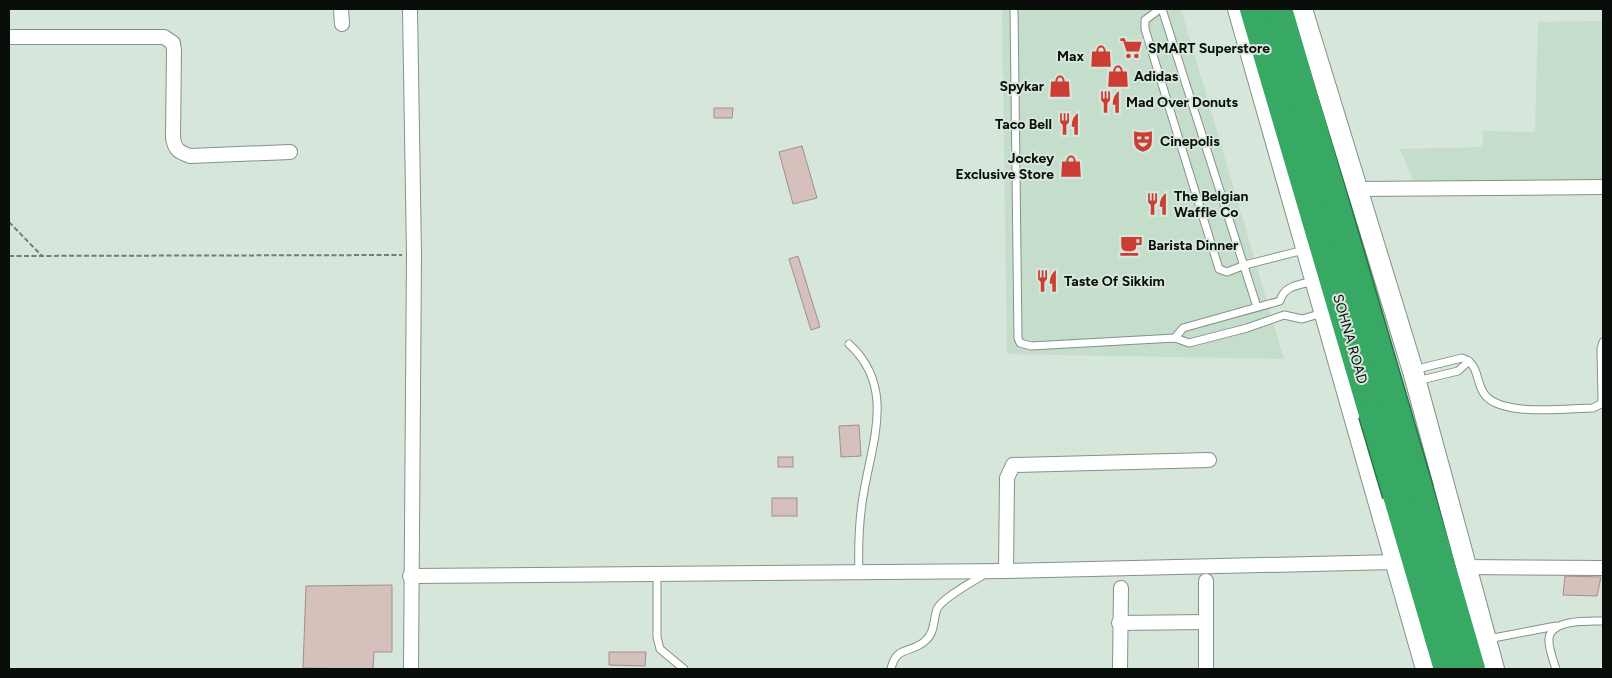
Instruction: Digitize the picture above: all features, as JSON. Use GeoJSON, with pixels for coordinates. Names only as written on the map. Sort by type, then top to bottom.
{"type":"FeatureCollection","features":[{"type":"Feature","properties":{"kind":"highway","name":"SOHNA ROAD"},"geometry":{"type":"LineString","coordinates":[[1254,9],[1375,418],[1408,492],[1472,669]]}},
{"type":"Feature","properties":{"kind":"highway","name":"SOHNA ROAD"},"geometry":{"type":"LineString","coordinates":[[1280,9],[1375,418]]}},
{"type":"Feature","properties":{"kind":"highway","name":"SOHNA ROAD"},"geometry":{"type":"LineString","coordinates":[[1408,492],[1447,669]]}},
{"type":"Feature","properties":{"kind":"main road"},"geometry":{"type":"LineString","coordinates":[[1238,9],[1324,312],[1375,418],[1373,482],[1426,669]]}},
{"type":"Feature","properties":{"kind":"main road"},"geometry":{"type":"LineString","coordinates":[[1302,9],[1414,376],[1494,669]]}},
{"type":"Feature","properties":{"kind":"main road"},"geometry":{"type":"LineString","coordinates":[[1375,418],[1369,434],[1393,433],[1415,426],[1426,419]]}},
{"type":"Feature","properties":{"kind":"main road"},"geometry":{"type":"LineString","coordinates":[[1373,482],[1379,473],[1392,468],[1418,462],[1438,467]]}},
{"type":"Feature","properties":{"kind":"street"},"geometry":{"type":"LineString","coordinates":[[341,9],[342,24]]}},
{"type":"Feature","properties":{"kind":"street"},"geometry":{"type":"LineString","coordinates":[[410,9],[414,255],[410,576],[411,669]]}},
{"type":"Feature","properties":{"kind":"street"},"geometry":{"type":"LineString","coordinates":[[9,37],[164,37],[173,43],[174,138],[175,148],[179,152],[190,156],[290,152]]}},
{"type":"Feature","properties":{"kind":"street"},"geometry":{"type":"LineString","coordinates":[[1357,189],[1603,187]]}},
{"type":"Feature","properties":{"kind":"street"},"geometry":{"type":"LineString","coordinates":[[1006,571],[1007,478],[1013,466],[1209,460]]}},
{"type":"Feature","properties":{"kind":"street"},"geometry":{"type":"LineString","coordinates":[[410,576],[657,572],[1006,571],[1396,562]]}},
{"type":"Feature","properties":{"kind":"street"},"geometry":{"type":"LineString","coordinates":[[1465,566],[1603,568]]}},
{"type":"Feature","properties":{"kind":"street"},"geometry":{"type":"LineString","coordinates":[[1206,581],[1206,669]]}},
{"type":"Feature","properties":{"kind":"street"},"geometry":{"type":"LineString","coordinates":[[1120,669],[1119,623],[1121,588]]}},
{"type":"Feature","properties":{"kind":"street"},"geometry":{"type":"LineString","coordinates":[[1119,623],[1206,622]]}},
{"type":"Feature","properties":{"kind":"lane"},"geometry":{"type":"LineString","coordinates":[[1014,9],[1018,338],[1020,343],[1031,346],[1175,338],[1189,343],[1247,328],[1284,315],[1302,319],[1324,312]]}},
{"type":"Feature","properties":{"kind":"lane"},"geometry":{"type":"LineString","coordinates":[[1257,308],[1245,265],[1161,9],[1145,20],[1145,29],[1219,268],[1227,272],[1245,265],[1307,249]]}},
{"type":"Feature","properties":{"kind":"lane"},"geometry":{"type":"LineString","coordinates":[[1284,315],[1280,301],[1284,291],[1288,288],[1316,281]]}},
{"type":"Feature","properties":{"kind":"lane"},"geometry":{"type":"LineString","coordinates":[[1175,338],[1183,328],[1280,301]]}},
{"type":"Feature","properties":{"kind":"lane"},"geometry":{"type":"LineString","coordinates":[[1414,376],[1458,358],[1469,361],[1474,366],[1485,395],[1501,406],[1514,409],[1593,408],[1601,404],[1602,400],[1601,349],[1603,342]]}},
{"type":"Feature","properties":{"kind":"lane"},"geometry":{"type":"LineString","coordinates":[[849,344],[862,356],[870,372],[877,396],[879,417],[858,532],[858,572]]}},
{"type":"Feature","properties":{"kind":"lane"},"geometry":{"type":"LineString","coordinates":[[1414,376],[1458,370],[1469,361]]}},
{"type":"Feature","properties":{"kind":"lane"},"geometry":{"type":"LineString","coordinates":[[891,669],[896,656],[905,649],[919,645],[930,636],[940,604],[989,571]]}},
{"type":"Feature","properties":{"kind":"lane"},"geometry":{"type":"LineString","coordinates":[[657,572],[656,637],[660,649],[684,669]]}},
{"type":"Feature","properties":{"kind":"lane"},"geometry":{"type":"LineString","coordinates":[[1486,640],[1557,626],[1603,621]]}},
{"type":"Feature","properties":{"kind":"lane"},"geometry":{"type":"LineString","coordinates":[[1556,669],[1549,640],[1551,632],[1557,626]]}},
{"type":"Feature","properties":{"kind":"path"},"geometry":{"type":"LineString","coordinates":[[9,222],[42,256]]}},
{"type":"Feature","properties":{"kind":"path"},"geometry":{"type":"LineString","coordinates":[[9,256],[414,255]]}},
{"type":"Feature","properties":{"kind":"shaded area"},"geometry":{"type":"Polygon","coordinates":[[[1002,9],[1181,9],[1284,359],[1007,354],[1002,9]]]}},
{"type":"Feature","properties":{"kind":"shaded area"},"geometry":{"type":"Polygon","coordinates":[[[1603,21],[1603,181],[1414,183],[1400,149],[1483,147],[1483,131],[1535,132],[1538,22],[1603,21]]]}},
{"type":"Feature","properties":{"kind":"building"},"geometry":{"type":"Polygon","coordinates":[[[714,108],[733,108],[732,118],[714,118],[714,108]]]}},
{"type":"Feature","properties":{"kind":"building"},"geometry":{"type":"Polygon","coordinates":[[[802,146],[817,198],[793,204],[779,152],[802,146]]]}},
{"type":"Feature","properties":{"kind":"building"},"geometry":{"type":"Polygon","coordinates":[[[798,256],[820,327],[811,330],[789,259],[798,256]]]}},
{"type":"Feature","properties":{"kind":"building"},"geometry":{"type":"Polygon","coordinates":[[[859,425],[861,456],[841,457],[839,426],[859,425]]]}},
{"type":"Feature","properties":{"kind":"building"},"geometry":{"type":"Polygon","coordinates":[[[778,457],[793,457],[793,467],[778,467],[778,457]]]}},
{"type":"Feature","properties":{"kind":"building"},"geometry":{"type":"Polygon","coordinates":[[[772,498],[797,498],[797,516],[772,516],[772,498]]]}},
{"type":"Feature","properties":{"kind":"building"},"geometry":{"type":"Polygon","coordinates":[[[1565,576],[1601,577],[1597,596],[1563,595],[1565,576]]]}},
{"type":"Feature","properties":{"kind":"building"},"geometry":{"type":"Polygon","coordinates":[[[392,585],[392,652],[374,652],[373,669],[303,668],[306,586],[392,585]]]}},
{"type":"Feature","properties":{"kind":"building"},"geometry":{"type":"Polygon","coordinates":[[[609,652],[646,652],[645,666],[609,665],[609,652]]]}},
{"type":"Feature","properties":{"kind":"place","name":"SMART Superstore"},"geometry":{"type":"Point","coordinates":[1131,48]}},
{"type":"Feature","properties":{"kind":"place","name":"Max"},"geometry":{"type":"Point","coordinates":[1101,56]}},
{"type":"Feature","properties":{"kind":"place","name":"Adidas"},"geometry":{"type":"Point","coordinates":[1118,76]}},
{"type":"Feature","properties":{"kind":"place","name":"Spykar"},"geometry":{"type":"Point","coordinates":[1060,86]}},
{"type":"Feature","properties":{"kind":"place","name":"Mad Over Donuts"},"geometry":{"type":"Point","coordinates":[1110,102]}},
{"type":"Feature","properties":{"kind":"place","name":"Taco Bell"},"geometry":{"type":"Point","coordinates":[1069,124]}},
{"type":"Feature","properties":{"kind":"place","name":"Cinepolis"},"geometry":{"type":"Point","coordinates":[1143,141]}},
{"type":"Feature","properties":{"kind":"place","name":"Jockey Exclusive Store"},"geometry":{"type":"Point","coordinates":[1071,166]}},
{"type":"Feature","properties":{"kind":"place","name":"The Belgian Waffle Co"},"geometry":{"type":"Point","coordinates":[1157,204]}},
{"type":"Feature","properties":{"kind":"place","name":"Barista Dinner"},"geometry":{"type":"Point","coordinates":[1131,245]}},
{"type":"Feature","properties":{"kind":"place","name":"Taste Of Sikkim"},"geometry":{"type":"Point","coordinates":[1047,281]}}]}
